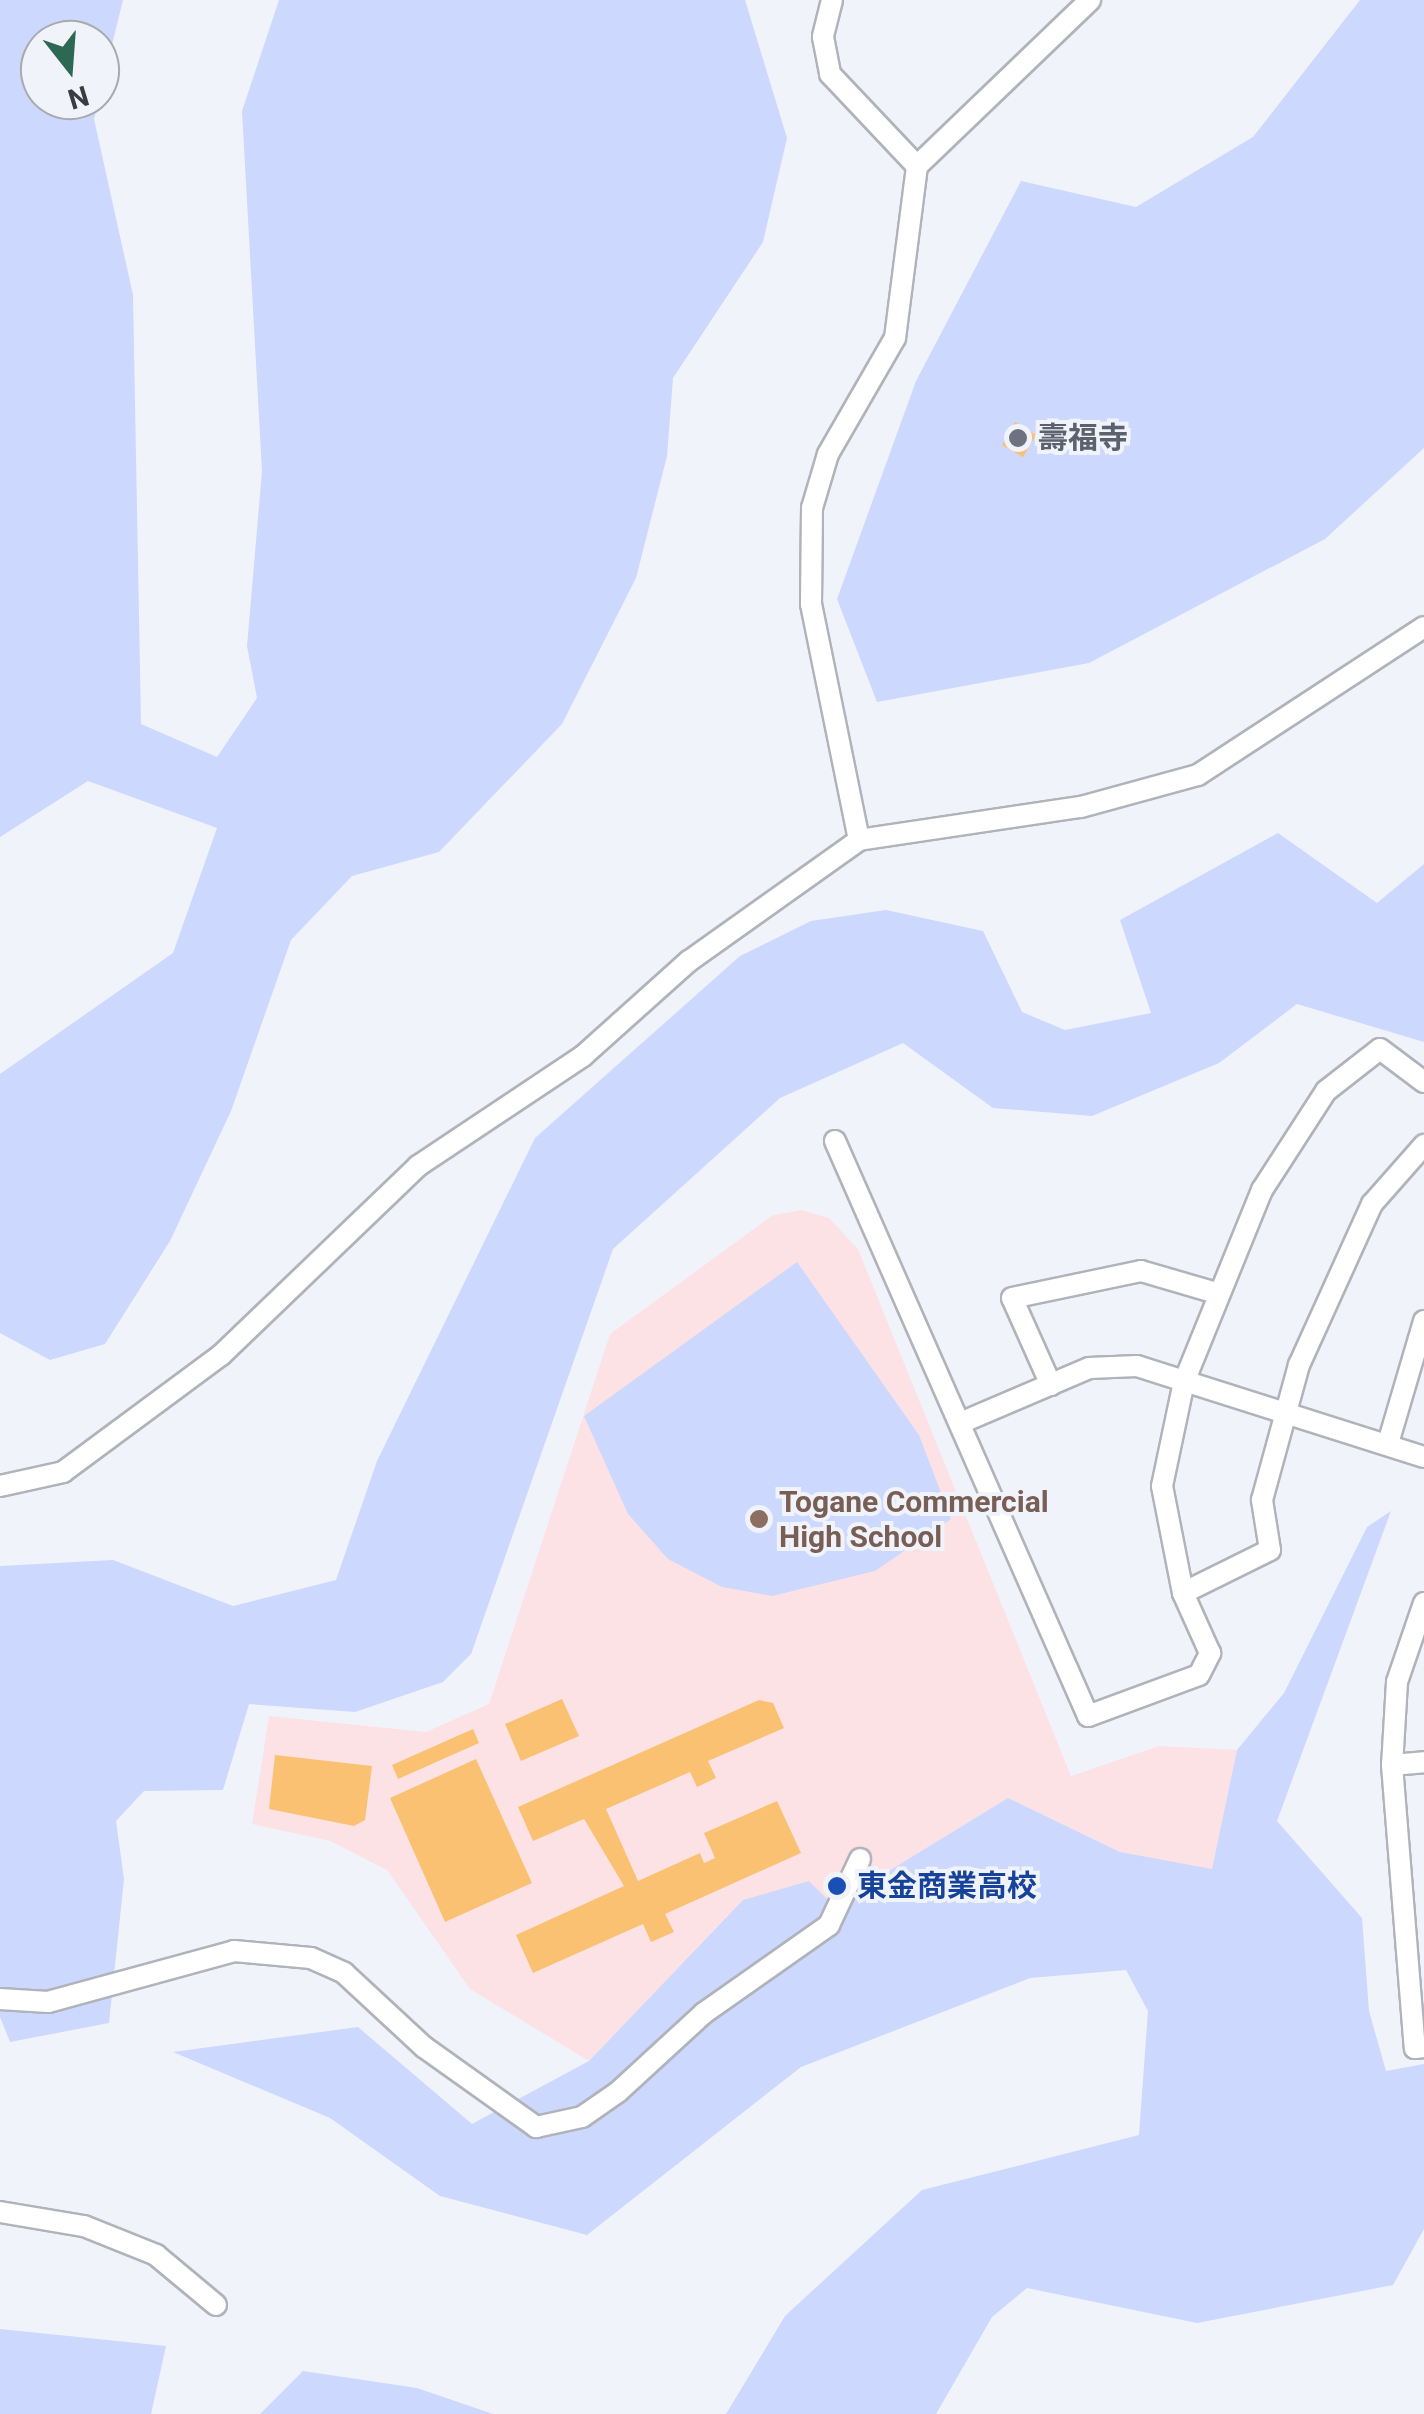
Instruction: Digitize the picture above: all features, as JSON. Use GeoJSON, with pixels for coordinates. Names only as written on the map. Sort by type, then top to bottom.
{"type":"FeatureCollection","features":[{"type":"Feature","properties":{"kind":"street"},"geometry":{"type":"LineString","coordinates":[[832,0],[822,37],[830,74],[917,166]]}},
{"type":"Feature","properties":{"kind":"street"},"geometry":{"type":"LineString","coordinates":[[859,840],[807,558],[828,454],[895,338],[917,166],[1090,0]]}},
{"type":"Feature","properties":{"kind":"street"},"geometry":{"type":"LineString","coordinates":[[0,1486],[64,1472],[222,1355],[418,1166],[583,1056],[688,961],[859,840],[1081,807],[1198,775],[1424,627]]}},
{"type":"Feature","properties":{"kind":"street"},"geometry":{"type":"LineString","coordinates":[[835,1140],[965,1422],[1088,1716],[1199,1675],[1210,1653],[1183,1593],[1162,1486],[1184,1382],[1216,1293],[1262,1190],[1326,1091],[1380,1049],[1424,1082]]}},
{"type":"Feature","properties":{"kind":"street"},"geometry":{"type":"LineString","coordinates":[[1183,1593],[1270,1550],[1262,1500],[1299,1366],[1372,1204],[1424,1145]]}},
{"type":"Feature","properties":{"kind":"street"},"geometry":{"type":"LineString","coordinates":[[1050,1385],[1012,1298],[1140,1272],[1216,1293]]}},
{"type":"Feature","properties":{"kind":"street"},"geometry":{"type":"LineString","coordinates":[[1389,1440],[1424,1322]]}},
{"type":"Feature","properties":{"kind":"street"},"geometry":{"type":"LineString","coordinates":[[965,1422],[1088,1368],[1138,1366],[1288,1415],[1389,1440],[1424,1457]]}},
{"type":"Feature","properties":{"kind":"street"},"geometry":{"type":"LineString","coordinates":[[1424,1603],[1397,1682],[1392,1765],[1415,2048],[1424,2046]]}},
{"type":"Feature","properties":{"kind":"street"},"geometry":{"type":"LineString","coordinates":[[1392,1765],[1424,1762]]}},
{"type":"Feature","properties":{"kind":"street"},"geometry":{"type":"LineString","coordinates":[[0,1999],[48,2002],[234,1951],[311,1958],[344,1972],[424,2047],[536,2127],[582,2117],[618,2092],[704,2013],[829,1925],[860,1858]]}},
{"type":"Feature","properties":{"kind":"street"},"geometry":{"type":"LineString","coordinates":[[0,2212],[84,2226],[156,2254],[216,2306]]}},
{"type":"Feature","properties":{"kind":"shaded area"},"geometry":{"type":"Polygon","coordinates":[[[0,0],[123,0],[118,20],[20,20],[20,120],[94,120],[133,295],[141,724],[217,757],[257,698],[247,646],[262,471],[242,111],[279,0],[745,0],[787,138],[763,242],[673,378],[667,456],[636,578],[562,724],[439,852],[352,876],[291,940],[231,1111],[170,1241],[105,1344],[50,1360],[0,1333],[0,1074],[173,953],[217,828],[88,781],[0,837],[0,0]]]}},
{"type":"Feature","properties":{"kind":"shaded area"},"geometry":{"type":"Polygon","coordinates":[[[1360,0],[1424,0],[1424,448],[1325,539],[1089,663],[877,702],[837,599],[916,381],[1021,181],[1136,207],[1253,137],[1360,0]]]}},
{"type":"Feature","properties":{"kind":"shaded area"},"geometry":{"type":"Polygon","coordinates":[[[1278,833],[1377,903],[1424,864],[1424,1042],[1297,1004],[1219,1063],[1092,1116],[993,1108],[903,1043],[780,1098],[613,1249],[471,1654],[443,1682],[355,1712],[249,1704],[223,1790],[144,1791],[116,1821],[124,1879],[109,2023],[10,2042],[0,2017],[0,1566],[113,1560],[233,1606],[336,1580],[377,1461],[535,1138],[740,956],[811,921],[886,910],[983,931],[1022,1012],[1065,1030],[1151,1013],[1120,920],[1278,833]]]}},
{"type":"Feature","properties":{"kind":"shaded area","name":"Togane Commercial High School"},"geometry":{"type":"Polygon","coordinates":[[[802,1210],[829,1218],[858,1249],[1071,1776],[1159,1746],[1237,1750],[1212,1870],[1120,1852],[1008,1798],[833,1905],[743,1900],[589,2061],[470,1989],[387,1870],[330,1841],[252,1824],[269,1716],[426,1732],[489,1704],[610,1334],[773,1215],[802,1210]]]}},
{"type":"Feature","properties":{"kind":"shaded area"},"geometry":{"type":"Polygon","coordinates":[[[797,1262],[919,1435],[951,1519],[875,1571],[772,1596],[722,1587],[668,1559],[628,1514],[584,1416],[797,1262]]]}},
{"type":"Feature","properties":{"kind":"shaded area"},"geometry":{"type":"Polygon","coordinates":[[[1391,1511],[1277,1821],[1362,1918],[1369,2011],[1386,2071],[1424,2064],[1424,2229],[1393,2285],[1197,2323],[1027,2288],[992,2317],[936,2414],[726,2414],[785,2316],[922,2190],[1139,2135],[1148,2011],[1126,1970],[1030,1978],[801,2067],[587,2235],[440,2196],[330,2118],[173,2052],[358,2027],[472,2124],[589,2061],[743,1900],[809,1881],[833,1905],[1008,1798],[1120,1852],[1212,1869],[1237,1750],[1284,1693],[1367,1527],[1391,1511]]]}},
{"type":"Feature","properties":{"kind":"shaded area"},"geometry":{"type":"Polygon","coordinates":[[[0,2329],[166,2346],[151,2414],[0,2414],[0,2329]]]}},
{"type":"Feature","properties":{"kind":"shaded area"},"geometry":{"type":"Polygon","coordinates":[[[303,2371],[417,2388],[493,2414],[260,2414],[303,2371]]]}},
{"type":"Feature","properties":{"kind":"building"},"geometry":{"type":"Polygon","coordinates":[[[1015,422],[1036,435],[1023,457],[1002,445],[1015,422]]]}},
{"type":"Feature","properties":{"kind":"building"},"geometry":{"type":"Polygon","coordinates":[[[562,1699],[579,1736],[521,1761],[505,1724],[562,1699]]]}},
{"type":"Feature","properties":{"kind":"building"},"geometry":{"type":"Polygon","coordinates":[[[759,1700],[773,1703],[784,1728],[708,1761],[716,1778],[697,1787],[690,1772],[606,1809],[638,1881],[700,1853],[704,1863],[715,1858],[704,1833],[777,1801],[801,1853],[665,1914],[674,1932],[651,1942],[643,1924],[533,1973],[516,1935],[624,1886],[584,1819],[533,1841],[518,1807],[759,1700]]]}},
{"type":"Feature","properties":{"kind":"building"},"geometry":{"type":"Polygon","coordinates":[[[473,1729],[479,1743],[398,1779],[392,1765],[473,1729]]]}},
{"type":"Feature","properties":{"kind":"building"},"geometry":{"type":"Polygon","coordinates":[[[275,1755],[372,1766],[365,1820],[354,1826],[269,1809],[275,1755]]]}},
{"type":"Feature","properties":{"kind":"building"},"geometry":{"type":"Polygon","coordinates":[[[476,1759],[532,1883],[445,1922],[390,1798],[476,1759]]]}},
{"type":"Feature","properties":{"kind":"place","name":"壽福寺"},"geometry":{"type":"Point","coordinates":[1018,438]}},
{"type":"Feature","properties":{"kind":"place","name":"Togane Commercial High School"},"geometry":{"type":"Point","coordinates":[759,1519]}},
{"type":"Feature","properties":{"kind":"place","name":"東金商業高校"},"geometry":{"type":"Point","coordinates":[837,1886]}}]}
